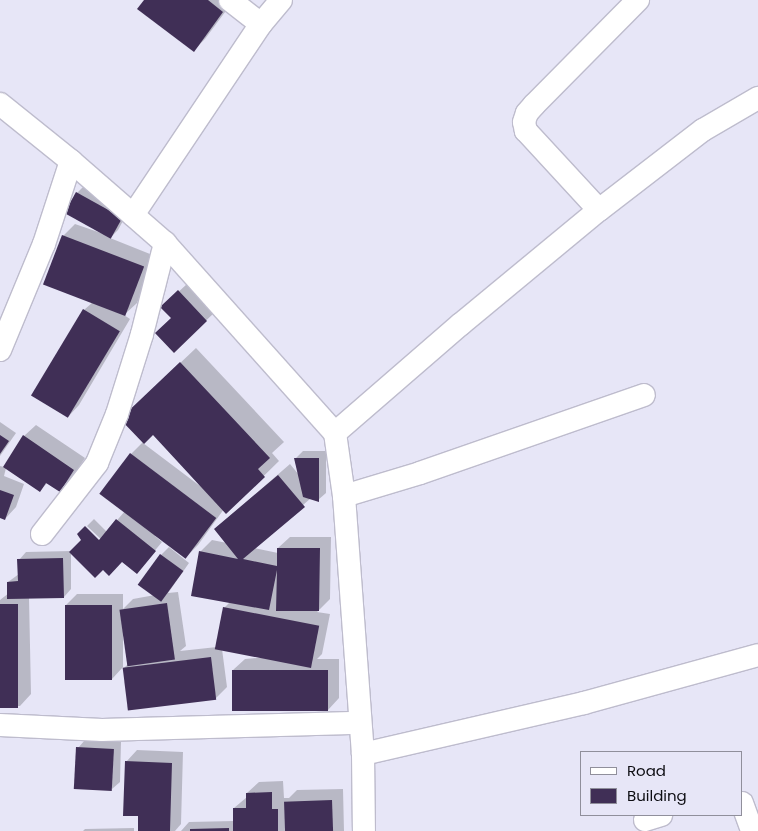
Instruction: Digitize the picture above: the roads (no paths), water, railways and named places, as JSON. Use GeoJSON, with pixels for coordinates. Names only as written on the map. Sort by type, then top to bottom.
{"type":"FeatureCollection","features":[{"type":"Feature","properties":{"kind":"street"},"geometry":{"type":"LineString","coordinates":[[230,0],[261,24]]}},
{"type":"Feature","properties":{"kind":"street"},"geometry":{"type":"LineString","coordinates":[[133,215],[261,24],[281,0]]}},
{"type":"Feature","properties":{"kind":"street"},"geometry":{"type":"LineString","coordinates":[[599,210],[526,131],[524,122],[527,113],[534,105],[638,0]]}},
{"type":"Feature","properties":{"kind":"street"},"geometry":{"type":"LineString","coordinates":[[335,433],[460,324],[599,210],[703,130],[758,98]]}},
{"type":"Feature","properties":{"kind":"street"},"geometry":{"type":"LineString","coordinates":[[0,104],[71,161],[166,243],[335,433],[344,496],[363,754],[364,831]]}},
{"type":"Feature","properties":{"kind":"street"},"geometry":{"type":"LineString","coordinates":[[0,350],[44,244],[71,161]]}},
{"type":"Feature","properties":{"kind":"street"},"geometry":{"type":"LineString","coordinates":[[42,534],[96,463],[104,447],[117,414],[142,334],[166,243]]}},
{"type":"Feature","properties":{"kind":"street"},"geometry":{"type":"LineString","coordinates":[[344,496],[420,473],[644,395]]}},
{"type":"Feature","properties":{"kind":"street"},"geometry":{"type":"LineString","coordinates":[[363,754],[584,703],[758,656]]}},
{"type":"Feature","properties":{"kind":"street"},"geometry":{"type":"LineString","coordinates":[[0,725],[102,730],[360,722]]}},
{"type":"Feature","properties":{"kind":"street"},"geometry":{"type":"LineString","coordinates":[[743,806],[752,831]]}}]}
